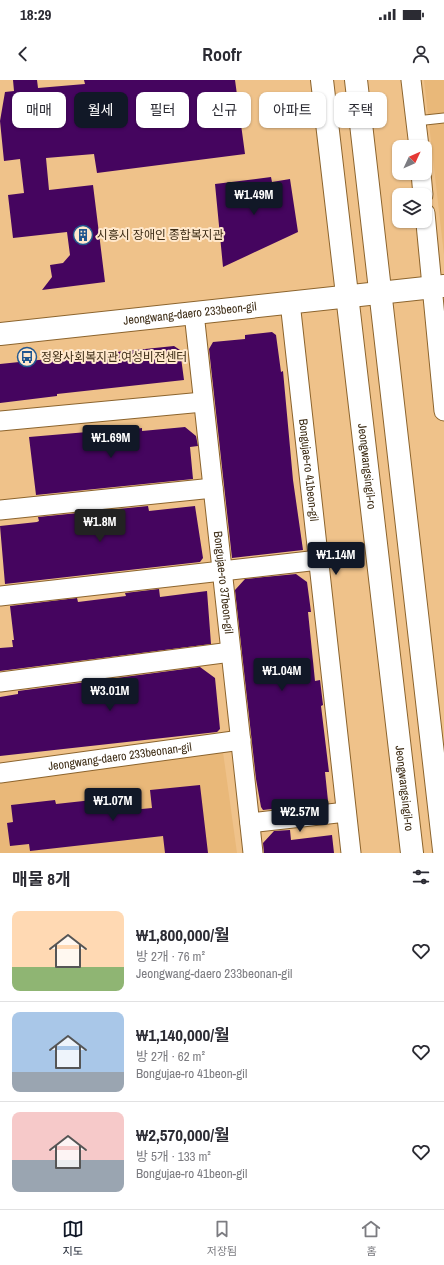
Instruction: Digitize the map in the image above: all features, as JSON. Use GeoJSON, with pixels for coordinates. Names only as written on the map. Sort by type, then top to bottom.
{"type":"FeatureCollection","features":[{"type":"Feature","properties":{"kind":"street","name":"Jeongwangsingil-ro"},"geometry":{"type":"LineString","coordinates":[[322,80],[412,853]]}},
{"type":"Feature","properties":{"kind":"street"},"geometry":{"type":"LineString","coordinates":[[356,80],[444,850]]}},
{"type":"Feature","properties":{"kind":"street"},"geometry":{"type":"LineString","coordinates":[[411,80],[418,140]]}},
{"type":"Feature","properties":{"kind":"street"},"geometry":{"type":"LineString","coordinates":[[428,228],[438,286],[444,411]]}},
{"type":"Feature","properties":{"kind":"street","name":"Jeongwang-daero 233beon-gil"},"geometry":{"type":"LineString","coordinates":[[0,334],[438,286]]}},
{"type":"Feature","properties":{"kind":"street","name":"Bongujae-ro 41beon-gil"},"geometry":{"type":"LineString","coordinates":[[290,302],[351,853]]}},
{"type":"Feature","properties":{"kind":"street","name":"Bongujae-ro 37beon-gil"},"geometry":{"type":"LineString","coordinates":[[194,313],[253,853]]}},
{"type":"Feature","properties":{"kind":"street"},"geometry":{"type":"LineString","coordinates":[[0,421],[204,402]]}},
{"type":"Feature","properties":{"kind":"street"},"geometry":{"type":"LineString","coordinates":[[0,510],[213,488]]}},
{"type":"Feature","properties":{"kind":"street"},"geometry":{"type":"LineString","coordinates":[[0,596],[319,560]]}},
{"type":"Feature","properties":{"kind":"street"},"geometry":{"type":"LineString","coordinates":[[0,682],[231,652]]}},
{"type":"Feature","properties":{"kind":"street","name":"Jeongwang-daero 233beonan-gil"},"geometry":{"type":"LineString","coordinates":[[0,773],[240,740]]}},
{"type":"Feature","properties":{"kind":"street"},"geometry":{"type":"LineString","coordinates":[[250,823],[346,812]]}},
{"type":"Feature","properties":{"kind":"lane"},"geometry":{"type":"LineString","coordinates":[[416,121],[444,118]]}},
{"type":"Feature","properties":{"kind":"shaded area"},"geometry":{"type":"Polygon","coordinates":[[[424,80],[444,80],[444,255],[432,140],[424,80]]]}},
{"type":"Feature","properties":{"kind":"shaded area"},"geometry":{"type":"Polygon","coordinates":[[[223,752],[237,853],[0,853],[0,782],[223,752]]]}},
{"type":"Feature","properties":{"kind":"building"},"geometry":{"type":"Polygon","coordinates":[[[13,80],[37,80],[38,88],[85,84],[84,80],[235,80],[237,92],[197,92],[197,128],[241,128],[245,154],[97,173],[94,154],[46,158],[49,190],[93,185],[105,282],[42,290],[52,277],[50,265],[63,263],[70,255],[67,232],[13,238],[8,195],[24,193],[20,159],[4,161],[0,121],[5,92],[14,91],[13,80]]]}},
{"type":"Feature","properties":{"kind":"building"},"geometry":{"type":"Polygon","coordinates":[[[271,177],[272,182],[290,179],[298,232],[223,267],[215,184],[271,177]]]}},
{"type":"Feature","properties":{"kind":"building"},"geometry":{"type":"Polygon","coordinates":[[[272,332],[276,335],[281,372],[283,371],[293,480],[303,550],[232,558],[209,349],[213,342],[245,339],[245,335],[272,332]]]}},
{"type":"Feature","properties":{"kind":"building"},"geometry":{"type":"Polygon","coordinates":[[[174,346],[180,350],[184,380],[57,394],[57,396],[0,403],[0,364],[174,346]]]}},
{"type":"Feature","properties":{"kind":"building"},"geometry":{"type":"Polygon","coordinates":[[[185,427],[196,436],[198,446],[190,447],[193,479],[36,495],[29,437],[99,431],[99,433],[142,428],[142,431],[185,427]]]}},
{"type":"Feature","properties":{"kind":"building"},"geometry":{"type":"Polygon","coordinates":[[[148,506],[149,511],[195,506],[203,558],[200,562],[5,584],[0,526],[37,522],[39,521],[38,517],[148,506]]]}},
{"type":"Feature","properties":{"kind":"building"},"geometry":{"type":"Polygon","coordinates":[[[296,574],[307,582],[311,612],[308,612],[315,681],[320,680],[323,705],[321,706],[329,772],[325,772],[328,801],[326,803],[263,810],[261,807],[256,779],[235,590],[245,579],[296,574]]]}},
{"type":"Feature","properties":{"kind":"building"},"geometry":{"type":"Polygon","coordinates":[[[159,589],[160,597],[207,591],[211,644],[0,671],[0,648],[13,647],[12,640],[14,640],[10,606],[77,598],[78,602],[126,596],[125,593],[159,589]]]}},
{"type":"Feature","properties":{"kind":"building"},"geometry":{"type":"Polygon","coordinates":[[[200,667],[215,678],[220,729],[217,732],[0,756],[0,697],[18,694],[18,691],[200,667]]]}},
{"type":"Feature","properties":{"kind":"building"},"geometry":{"type":"Polygon","coordinates":[[[200,785],[208,853],[165,853],[163,836],[30,851],[29,844],[10,846],[7,823],[13,822],[11,805],[55,800],[56,804],[120,797],[121,811],[152,808],[150,790],[200,785]]]}},
{"type":"Feature","properties":{"kind":"building"},"geometry":{"type":"Polygon","coordinates":[[[290,830],[291,840],[332,835],[334,853],[264,853],[263,843],[274,831],[290,830]]]}},
{"type":"Feature","properties":{"kind":"place","name":"시흥시 장애인 종합복지관"},"geometry":{"type":"Point","coordinates":[83,235]}},
{"type":"Feature","properties":{"kind":"place","name":"정왕사회복지관.여성비전센터"},"geometry":{"type":"Point","coordinates":[27,357]}}]}
